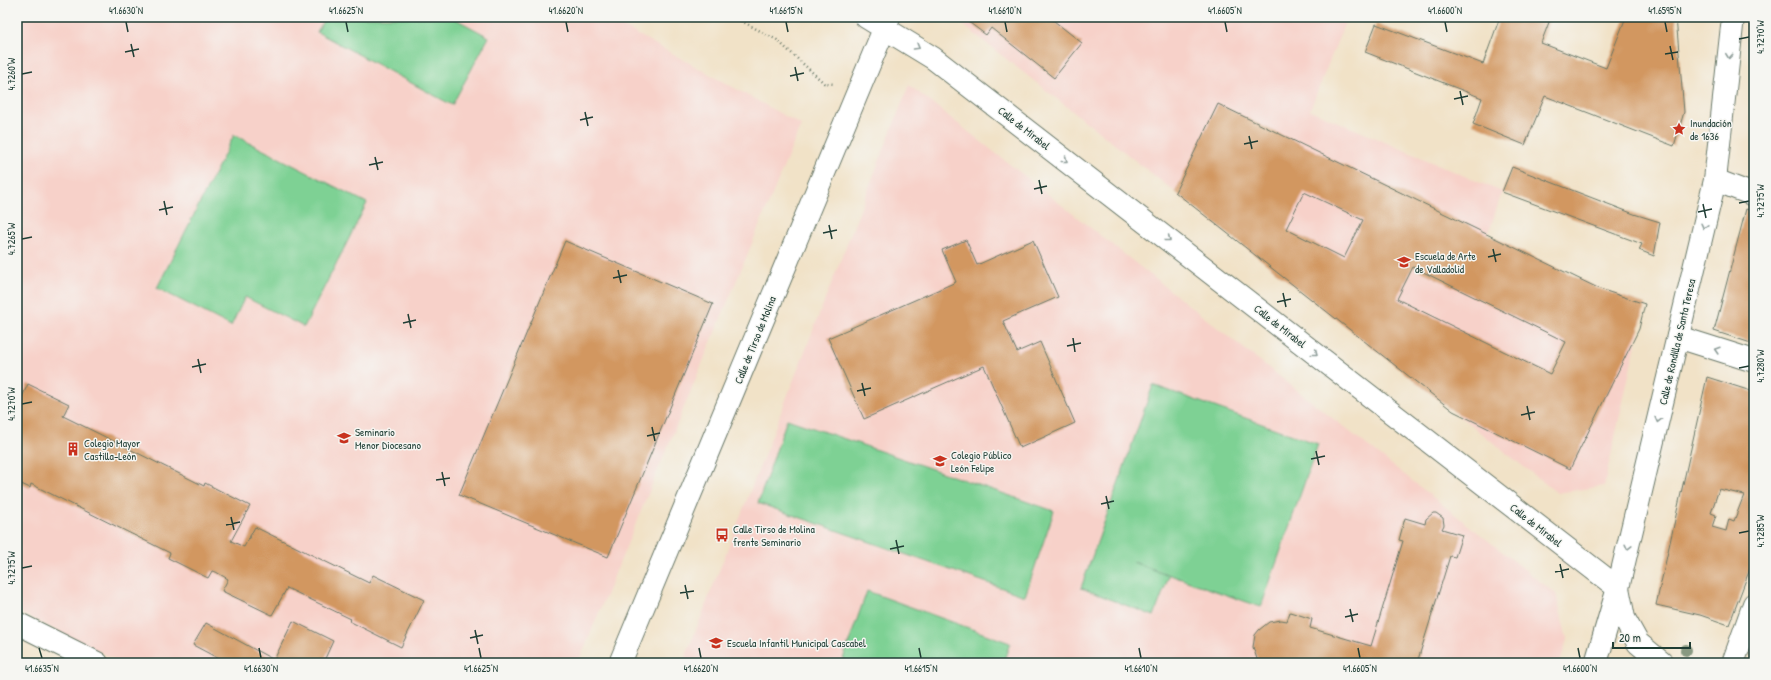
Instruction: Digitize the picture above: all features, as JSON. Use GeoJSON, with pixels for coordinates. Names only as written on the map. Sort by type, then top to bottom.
{"type":"FeatureCollection","features":[{"type":"Feature","properties":{"kind":"street","name":"Calle de Rondilla de Santa Teresa"},"geometry":{"type":"LineString","coordinates":[[1596,663],[1618,588],[1715,180],[1733,17]]}},
{"type":"Feature","properties":{"kind":"street","name":"Calle de Mirabel"},"geometry":{"type":"LineString","coordinates":[[879,21],[933,58],[1618,588]]}},
{"type":"Feature","properties":{"kind":"street","name":"Calle de Tirso de Molina"},"geometry":{"type":"LineString","coordinates":[[620,663],[680,521],[879,21]]}},
{"type":"Feature","properties":{"kind":"street"},"geometry":{"type":"LineString","coordinates":[[1715,180],[1754,195]]}},
{"type":"Feature","properties":{"kind":"street"},"geometry":{"type":"LineString","coordinates":[[1678,338],[1754,361]]}},
{"type":"Feature","properties":{"kind":"street"},"geometry":{"type":"LineString","coordinates":[[1618,588],[1624,618],[1638,643],[1662,663]]}},
{"type":"Feature","properties":{"kind":"street"},"geometry":{"type":"LineString","coordinates":[[1733,663],[1754,604]]}},
{"type":"Feature","properties":{"kind":"street"},"geometry":{"type":"LineString","coordinates":[[17,623],[97,663]]}},
{"type":"Feature","properties":{"kind":"path"},"geometry":{"type":"LineString","coordinates":[[734,17],[777,40],[824,83],[834,84]]}},
{"type":"Feature","properties":{"kind":"shaded area","name":"Seminario Menor Diocesano"},"geometry":{"type":"Polygon","coordinates":[[[17,17],[606,17],[801,125],[578,663],[122,663],[17,611],[17,17]]]}},
{"type":"Feature","properties":{"kind":"shaded area","name":"Escuela de Arte de Valladolid"},"geometry":{"type":"Polygon","coordinates":[[[953,17],[1347,17],[1310,110],[1502,192],[1488,235],[1600,289],[1645,304],[1604,486],[1557,493],[953,17]]]}},
{"type":"Feature","properties":{"kind":"shaded area","name":"Colegio Público León Felipe"},"geometry":{"type":"Polygon","coordinates":[[[909,85],[1556,594],[1567,639],[1560,663],[683,663],[909,85]]]}},
{"type":"Feature","properties":{"kind":"green space"},"geometry":{"type":"Polygon","coordinates":[[[325,17],[452,17],[489,37],[452,105],[317,32],[325,17]]]}},
{"type":"Feature","properties":{"kind":"green space"},"geometry":{"type":"Polygon","coordinates":[[[234,135],[367,203],[304,327],[245,297],[231,326],[157,288],[234,135]]]}},
{"type":"Feature","properties":{"kind":"green space"},"geometry":{"type":"Polygon","coordinates":[[[1153,385],[1318,444],[1261,607],[1133,562],[1169,576],[1154,616],[1081,588],[1153,385]]]}},
{"type":"Feature","properties":{"kind":"green space"},"geometry":{"type":"Polygon","coordinates":[[[787,419],[1054,511],[1025,596],[758,503],[787,419]]]}},
{"type":"Feature","properties":{"kind":"green space"},"geometry":{"type":"Polygon","coordinates":[[[867,591],[1010,643],[1003,663],[854,663],[843,659],[867,591]]]}},
{"type":"Feature","properties":{"kind":"building"},"geometry":{"type":"Polygon","coordinates":[[[962,17],[1049,17],[1082,43],[1054,78],[991,28],[986,35],[962,17]]]}},
{"type":"Feature","properties":{"kind":"building"},"geometry":{"type":"Polygon","coordinates":[[[1500,17],[1551,17],[1541,43],[1606,68],[1626,17],[1676,17],[1684,112],[1674,146],[1545,96],[1525,145],[1473,124],[1482,98],[1365,52],[1376,24],[1483,64],[1500,17]]]}},
{"type":"Feature","properties":{"kind":"building"},"geometry":{"type":"Polygon","coordinates":[[[1218,104],[1600,289],[1645,304],[1639,329],[1570,469],[1453,411],[1175,192],[1218,104]],[[1304,192],[1286,229],[1344,258],[1363,220],[1304,192]],[[1413,267],[1397,299],[1550,374],[1566,342],[1413,267]]]}},
{"type":"Feature","properties":{"kind":"building"},"geometry":{"type":"Polygon","coordinates":[[[1512,167],[1634,214],[1660,222],[1654,256],[1639,250],[1642,244],[1502,192],[1512,167]]]}},
{"type":"Feature","properties":{"kind":"building"},"geometry":{"type":"Polygon","coordinates":[[[1746,209],[1754,212],[1754,344],[1714,331],[1746,209]]]}},
{"type":"Feature","properties":{"kind":"building"},"geometry":{"type":"Polygon","coordinates":[[[966,240],[977,265],[1033,240],[1058,297],[1003,321],[1017,352],[1040,342],[1075,423],[1020,448],[984,366],[864,419],[828,338],[956,282],[942,250],[966,240]]]}},
{"type":"Feature","properties":{"kind":"building"},"geometry":{"type":"Polygon","coordinates":[[[565,241],[713,304],[608,557],[459,495],[565,241]]]}},
{"type":"Feature","properties":{"kind":"building"},"geometry":{"type":"Polygon","coordinates":[[[1707,377],[1754,392],[1754,558],[1729,625],[1700,615],[1656,605],[1707,377]],[[1719,489],[1711,513],[1716,515],[1712,527],[1726,531],[1729,519],[1734,521],[1744,495],[1719,489]]]}},
{"type":"Feature","properties":{"kind":"building","name":"Colegio Mayor Castilla-León"},"geometry":{"type":"Polygon","coordinates":[[[28,384],[69,404],[63,416],[204,486],[205,483],[250,506],[231,541],[244,547],[255,527],[369,583],[373,575],[424,600],[401,647],[349,621],[351,619],[287,588],[272,615],[222,591],[228,579],[216,572],[212,571],[208,578],[168,558],[170,553],[31,484],[30,488],[17,482],[17,394],[22,397],[28,384]]]}},
{"type":"Feature","properties":{"kind":"building"},"geometry":{"type":"Polygon","coordinates":[[[1433,513],[1436,513],[1443,518],[1444,525],[1442,529],[1462,535],[1455,557],[1450,556],[1417,663],[1261,663],[1257,659],[1253,647],[1255,635],[1269,622],[1281,620],[1287,621],[1290,612],[1312,619],[1310,628],[1371,646],[1403,541],[1399,540],[1405,518],[1425,524],[1426,519],[1433,513]]]}},
{"type":"Feature","properties":{"kind":"building"},"geometry":{"type":"Polygon","coordinates":[[[293,621],[333,641],[323,663],[227,663],[193,645],[206,623],[274,660],[293,621]]]}},
{"type":"Feature","properties":{"kind":"place","name":"Inundación de 1636"},"geometry":{"type":"Point","coordinates":[1679,129]}},
{"type":"Feature","properties":{"kind":"place","name":"Escuela de Arte de Valladolid"},"geometry":{"type":"Point","coordinates":[1404,262]}},
{"type":"Feature","properties":{"kind":"place","name":"Seminario Menor Diocesano"},"geometry":{"type":"Point","coordinates":[344,438]}},
{"type":"Feature","properties":{"kind":"place","name":"Colegio Mayor Castilla-León"},"geometry":{"type":"Point","coordinates":[73,449]}},
{"type":"Feature","properties":{"kind":"place","name":"Colegio Público León Felipe"},"geometry":{"type":"Point","coordinates":[940,461]}},
{"type":"Feature","properties":{"kind":"place","name":"Calle Tirso de Molina frente Seminario"},"geometry":{"type":"Point","coordinates":[722,535]}},
{"type":"Feature","properties":{"kind":"place","name":"Escuela Infantil Municipal Cascabel"},"geometry":{"type":"Point","coordinates":[716,643]}}]}
